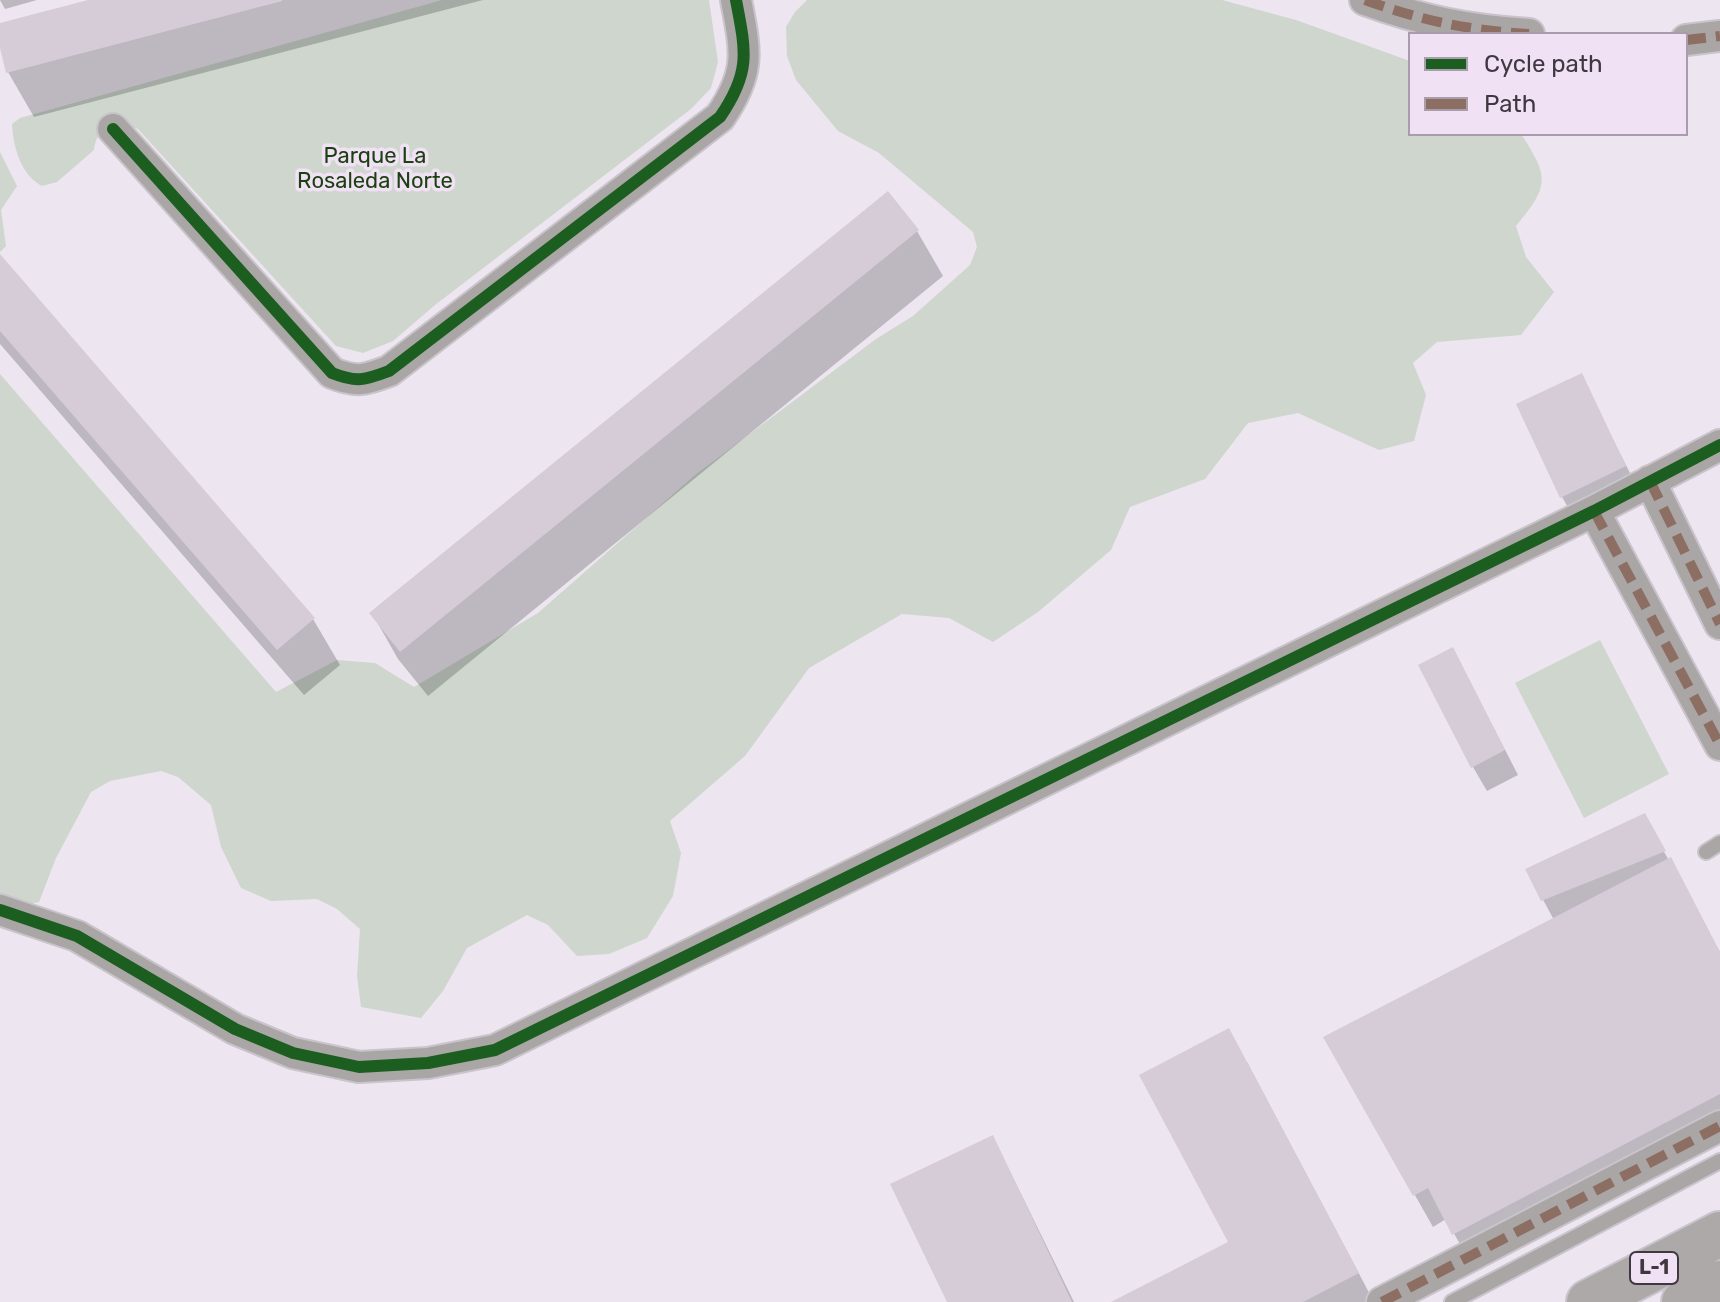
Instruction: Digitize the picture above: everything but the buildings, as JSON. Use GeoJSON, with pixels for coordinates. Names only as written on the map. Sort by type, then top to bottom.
{"type":"FeatureCollection","features":[{"type":"Feature","properties":{"kind":"main road","name":"L-1"},"geometry":{"type":"LineString","coordinates":[[1589,1302],[1720,1234]]}},
{"type":"Feature","properties":{"kind":"main road","name":"L-1"},"geometry":{"type":"LineString","coordinates":[[1684,1302],[1720,1283]]}},
{"type":"Feature","properties":{"kind":"street"},"geometry":{"type":"LineString","coordinates":[[113,129],[332,373],[352,381],[370,378],[389,371],[720,117],[737,92],[745,60],[736,0]]}},
{"type":"Feature","properties":{"kind":"street"},"geometry":{"type":"LineString","coordinates":[[1365,0],[1416,18],[1496,32]]}},
{"type":"Feature","properties":{"kind":"street"},"geometry":{"type":"LineString","coordinates":[[1688,40],[1720,36]]}},
{"type":"Feature","properties":{"kind":"street"},"geometry":{"type":"LineString","coordinates":[[0,910],[77,936],[235,1029],[293,1053],[359,1067],[428,1063],[495,1050],[1594,511],[1720,445]]}},
{"type":"Feature","properties":{"kind":"street"},"geometry":{"type":"LineString","coordinates":[[1650,481],[1720,624]]}},
{"type":"Feature","properties":{"kind":"street"},"geometry":{"type":"LineString","coordinates":[[1594,511],[1720,745]]}},
{"type":"Feature","properties":{"kind":"street"},"geometry":{"type":"LineString","coordinates":[[1382,1302],[1720,1126]]}},
{"type":"Feature","properties":{"kind":"lane"},"geometry":{"type":"LineString","coordinates":[[1706,852],[1720,843]]}},
{"type":"Feature","properties":{"kind":"lane"},"geometry":{"type":"LineString","coordinates":[[1452,1302],[1720,1161]]}},
{"type":"Feature","properties":{"kind":"green space","name":"Parque La Rosaleda Norte"},"geometry":{"type":"Polygon","coordinates":[[[442,0],[709,0],[718,62],[711,88],[691,109],[435,305],[393,341],[363,353],[336,346],[138,129],[117,121],[98,136],[94,150],[57,182],[42,186],[29,175],[20,160],[12,124],[20,118],[442,0]]]}},
{"type":"Feature","properties":{"kind":"green space"},"geometry":{"type":"Polygon","coordinates":[[[807,0],[1222,0],[1296,20],[1408,60],[1408,136],[1522,136],[1537,161],[1542,182],[1535,201],[1516,226],[1526,257],[1554,292],[1521,335],[1437,342],[1413,363],[1426,395],[1414,441],[1379,450],[1298,413],[1248,423],[1205,479],[1130,507],[1111,550],[1038,612],[993,642],[949,618],[902,614],[809,668],[745,756],[670,821],[681,853],[673,896],[647,938],[609,954],[577,956],[548,925],[527,915],[467,948],[443,991],[421,1018],[361,1007],[357,976],[360,929],[337,909],[317,899],[271,901],[241,888],[221,847],[211,805],[178,777],[161,771],[110,781],[91,792],[56,858],[39,902],[5,909],[0,903],[0,374],[276,692],[337,660],[375,663],[414,687],[538,613],[695,475],[876,339],[913,316],[970,265],[977,247],[973,232],[879,153],[838,131],[796,80],[787,56],[786,27],[807,0]]]}},
{"type":"Feature","properties":{"kind":"green space"},"geometry":{"type":"Polygon","coordinates":[[[0,152],[17,186],[1,210],[6,246],[0,252],[0,152]]]}},
{"type":"Feature","properties":{"kind":"green space"},"geometry":{"type":"Polygon","coordinates":[[[1600,640],[1669,774],[1584,818],[1515,683],[1600,640]]]}},
{"type":"Feature","properties":{"kind":"marked path"},"geometry":{"type":"LineString","coordinates":[[1365,0],[1406,14],[1507,32]]}},
{"type":"Feature","properties":{"kind":"marked path"},"geometry":{"type":"LineString","coordinates":[[1688,40],[1720,36]]}},
{"type":"Feature","properties":{"kind":"marked path"},"geometry":{"type":"LineString","coordinates":[[1650,481],[1720,624]]}},
{"type":"Feature","properties":{"kind":"marked path"},"geometry":{"type":"LineString","coordinates":[[1594,511],[1720,745]]}},
{"type":"Feature","properties":{"kind":"marked path"},"geometry":{"type":"LineString","coordinates":[[1382,1302],[1720,1126]]}},
{"type":"Feature","properties":{"kind":"cycle path"},"geometry":{"type":"LineString","coordinates":[[113,129],[332,373],[348,378],[367,378],[389,371],[720,117],[737,87],[743,61],[744,48],[736,0]]}},
{"type":"Feature","properties":{"kind":"cycle path"},"geometry":{"type":"LineString","coordinates":[[0,910],[77,936],[235,1029],[293,1053],[359,1067],[428,1063],[495,1050],[1594,511],[1720,445]]}}]}
